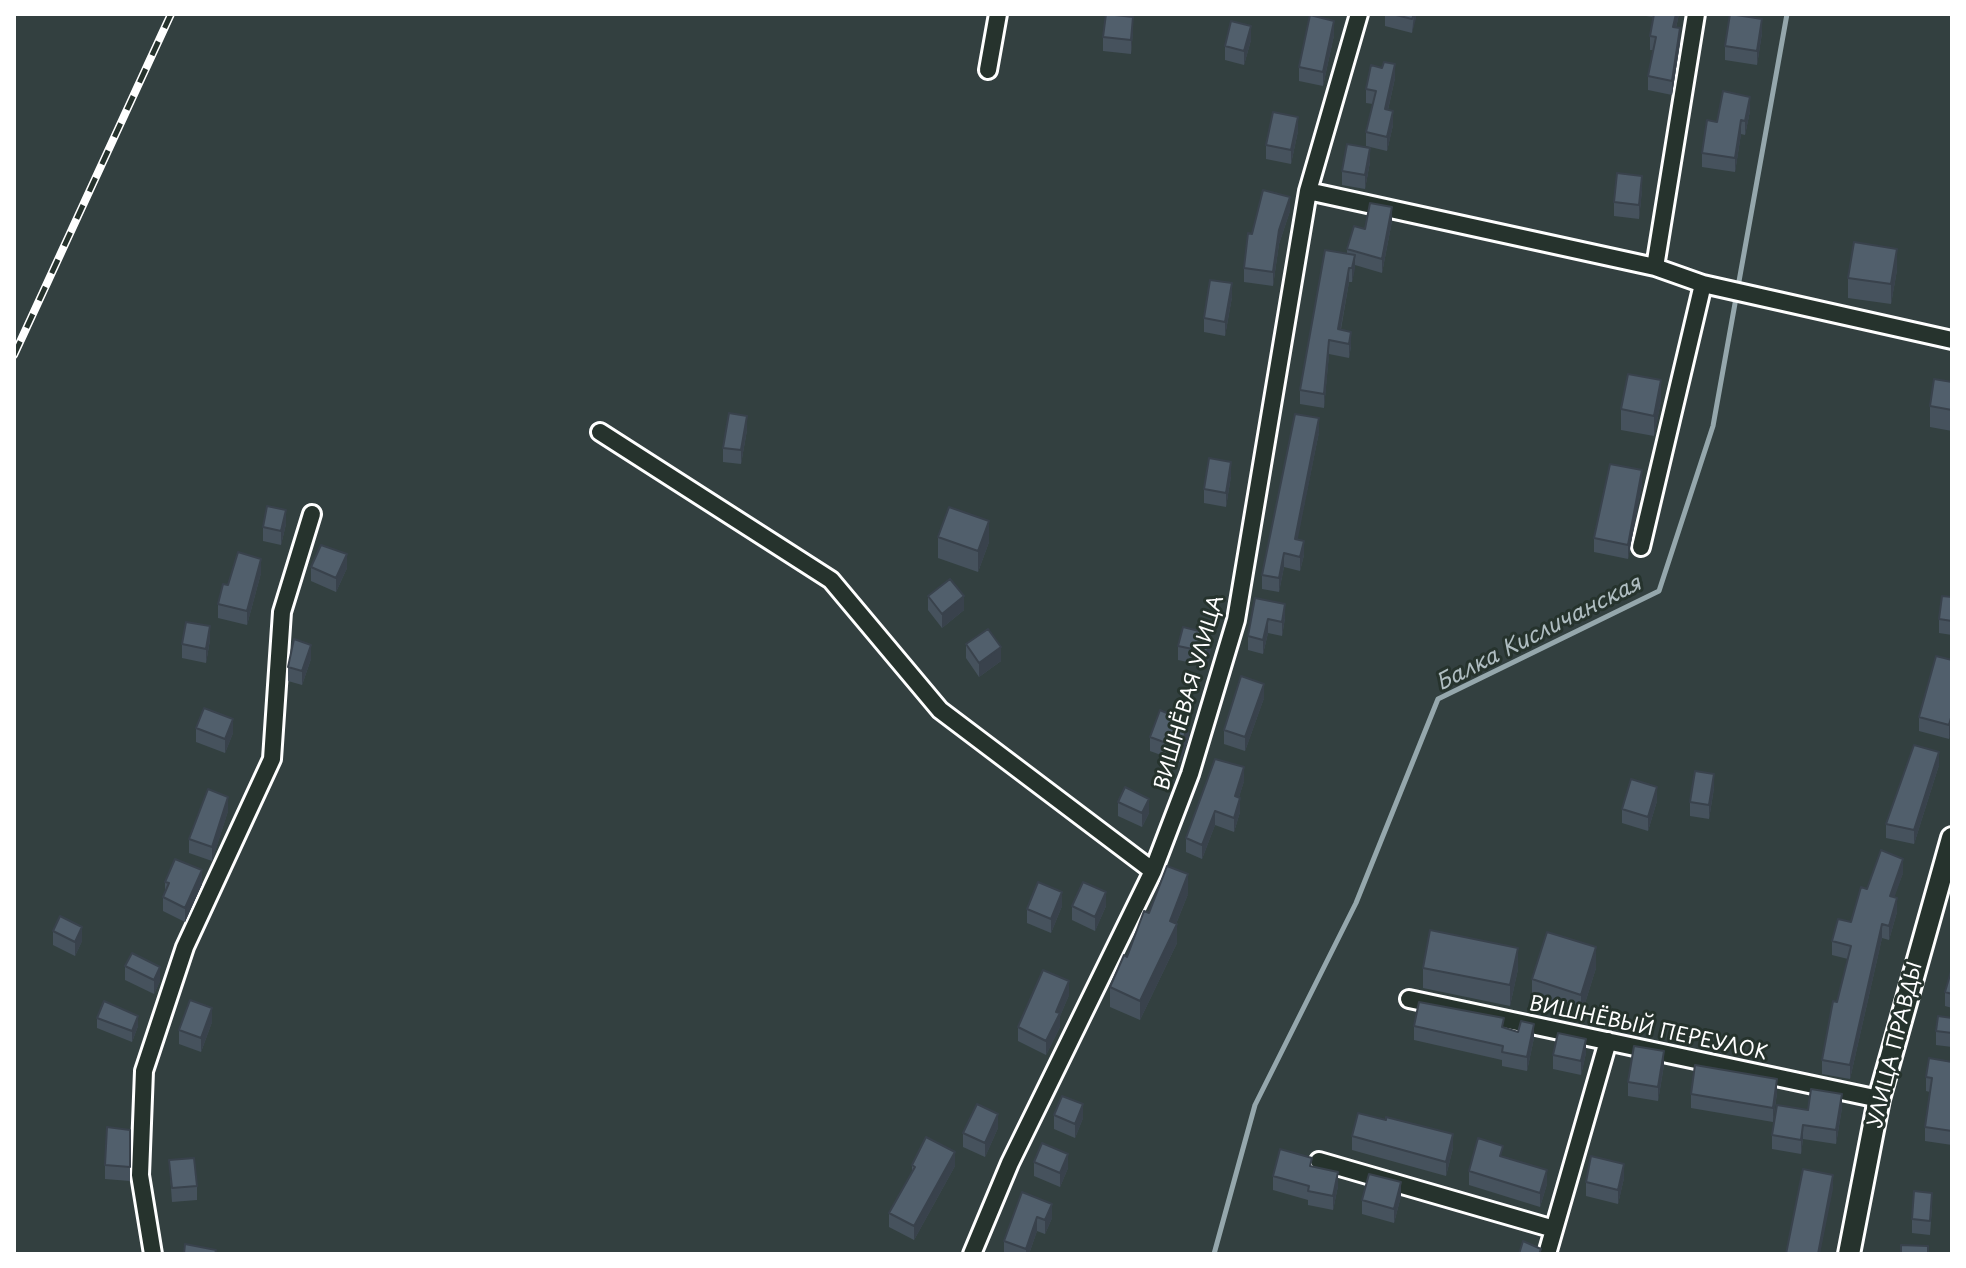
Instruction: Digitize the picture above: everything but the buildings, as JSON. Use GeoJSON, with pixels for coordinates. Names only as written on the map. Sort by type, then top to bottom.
{"type":"FeatureCollection","features":[{"type":"Feature","properties":{"kind":"street"},"geometry":{"type":"LineString","coordinates":[[988,70],[998,14]]}},
{"type":"Feature","properties":{"kind":"street","name":"ВИШНЁВАЯ УЛИЦА"},"geometry":{"type":"LineString","coordinates":[[972,1254],[1010,1163],[1153,871],[1190,774],[1236,620],[1308,191],[1359,14]]}},
{"type":"Feature","properties":{"kind":"street"},"geometry":{"type":"LineString","coordinates":[[1655,267],[1696,14]]}},
{"type":"Feature","properties":{"kind":"street"},"geometry":{"type":"LineString","coordinates":[[1308,191],[1655,267],[1703,284],[1952,340]]}},
{"type":"Feature","properties":{"kind":"street"},"geometry":{"type":"LineString","coordinates":[[1641,547],[1703,284]]}},
{"type":"Feature","properties":{"kind":"street"},"geometry":{"type":"LineString","coordinates":[[600,432],[831,580],[940,710],[1153,871]]}},
{"type":"Feature","properties":{"kind":"street"},"geometry":{"type":"LineString","coordinates":[[153,1254],[140,1175],[144,1071],[185,947],[272,759],[282,612],[312,514]]}},
{"type":"Feature","properties":{"kind":"street","name":"УЛИЦА ПРАВДЫ"},"geometry":{"type":"LineString","coordinates":[[1849,1254],[1879,1099],[1952,838]]}},
{"type":"Feature","properties":{"kind":"street","name":"ВИШНЁВЫЙ ПЕРЕУЛОК"},"geometry":{"type":"LineString","coordinates":[[1409,999],[1879,1099]]}},
{"type":"Feature","properties":{"kind":"street"},"geometry":{"type":"LineString","coordinates":[[1547,1254],[1608,1041]]}},
{"type":"Feature","properties":{"kind":"street"},"geometry":{"type":"LineString","coordinates":[[1319,1161],[1554,1229]]}},
{"type":"Feature","properties":{"kind":"waterway","name":"Балка Кисличанская"},"geometry":{"type":"LineString","coordinates":[[1214,1254],[1255,1105],[1356,903],[1438,699],[1659,591],[1713,426],[1787,14]]}},
{"type":"Feature","properties":{"kind":"railway"},"geometry":{"type":"LineString","coordinates":[[14,355],[171,14]]}}]}
